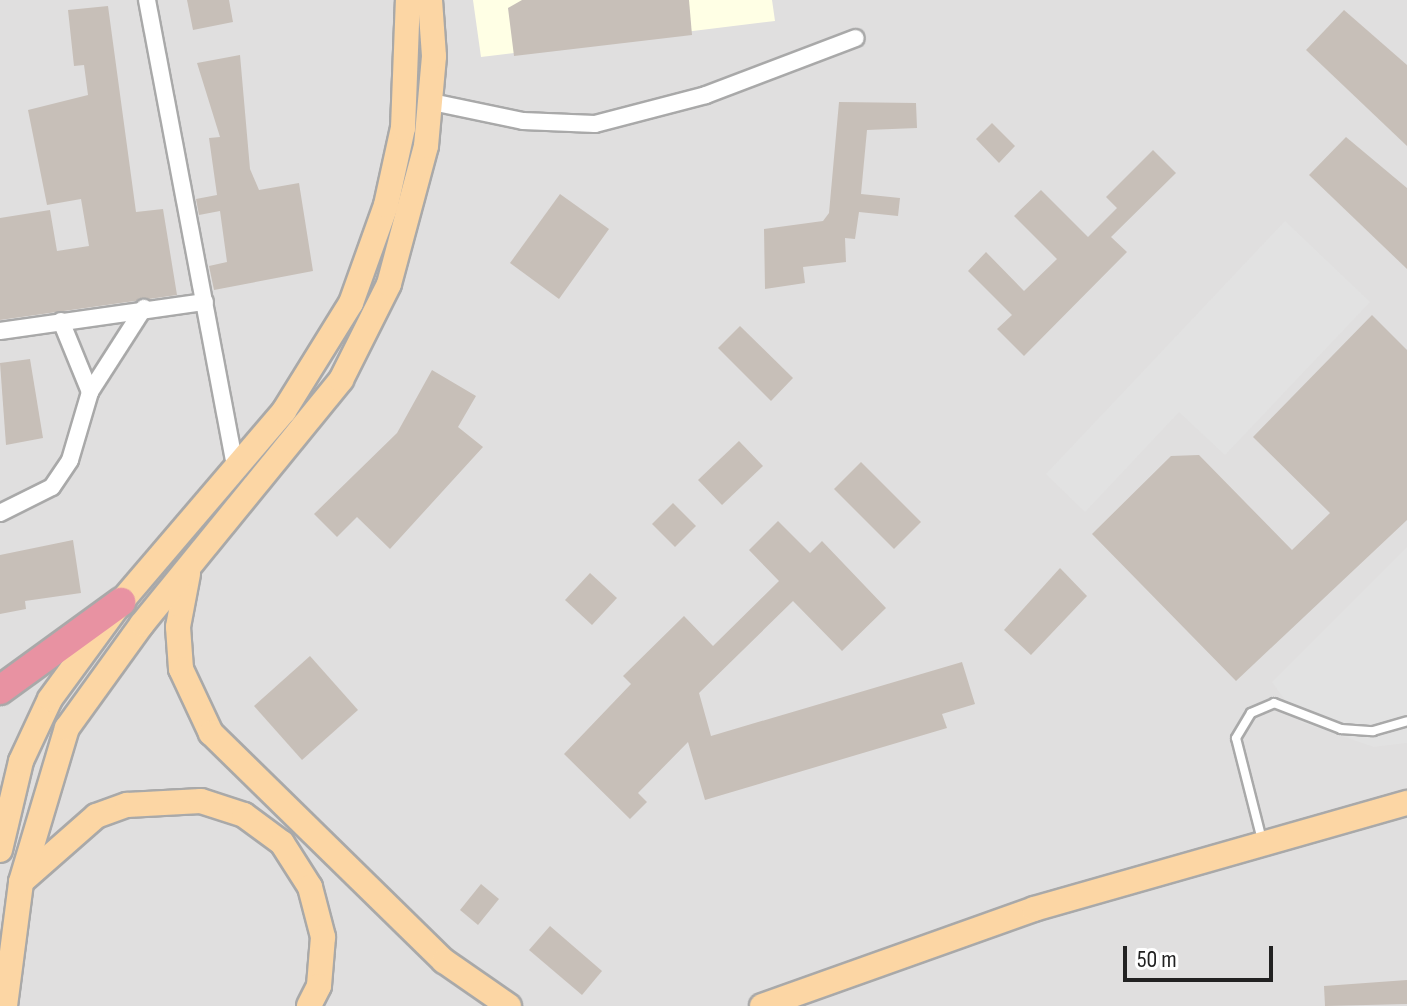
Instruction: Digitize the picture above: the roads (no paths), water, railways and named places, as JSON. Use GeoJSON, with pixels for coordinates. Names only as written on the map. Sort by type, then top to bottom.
{"type":"FeatureCollection","features":[{"type":"Feature","properties":{"kind":"highway"},"geometry":{"type":"LineString","coordinates":[[0,690],[121,602]]}},
{"type":"Feature","properties":{"kind":"main road"},"geometry":{"type":"LineString","coordinates":[[0,850],[14,783],[38,719],[121,602],[236,469],[313,370],[373,248],[403,128],[408,0]]}},
{"type":"Feature","properties":{"kind":"main road"},"geometry":{"type":"LineString","coordinates":[[5,1006],[21,882],[49,771],[72,719],[333,390],[367,333],[405,243],[432,102],[430,0]]}},
{"type":"Feature","properties":{"kind":"main road"},"geometry":{"type":"LineString","coordinates":[[196,514],[190,568],[178,627],[181,669],[211,733],[444,961],[509,1006]]}},
{"type":"Feature","properties":{"kind":"main road"},"geometry":{"type":"LineString","coordinates":[[21,882],[96,816],[127,805],[201,801],[244,815],[282,843],[310,887],[323,937],[319,986],[309,1006]]}},
{"type":"Feature","properties":{"kind":"main road"},"geometry":{"type":"LineString","coordinates":[[762,1006],[1034,909],[1262,840],[1407,803]]}},
{"type":"Feature","properties":{"kind":"street"},"geometry":{"type":"LineString","coordinates":[[147,0],[236,469]]}},
{"type":"Feature","properties":{"kind":"street"},"geometry":{"type":"LineString","coordinates":[[432,102],[523,121],[595,124],[706,95],[856,38]]}},
{"type":"Feature","properties":{"kind":"street"},"geometry":{"type":"LineString","coordinates":[[0,331],[144,308],[205,302]]}},
{"type":"Feature","properties":{"kind":"street"},"geometry":{"type":"LineString","coordinates":[[0,513],[52,487],[70,460],[90,392],[144,308]]}},
{"type":"Feature","properties":{"kind":"street"},"geometry":{"type":"LineString","coordinates":[[61,321],[90,392]]}},
{"type":"Feature","properties":{"kind":"lane"},"geometry":{"type":"LineString","coordinates":[[1262,840],[1236,738],[1251,713],[1274,703],[1341,729],[1373,731],[1407,721]]}}]}
